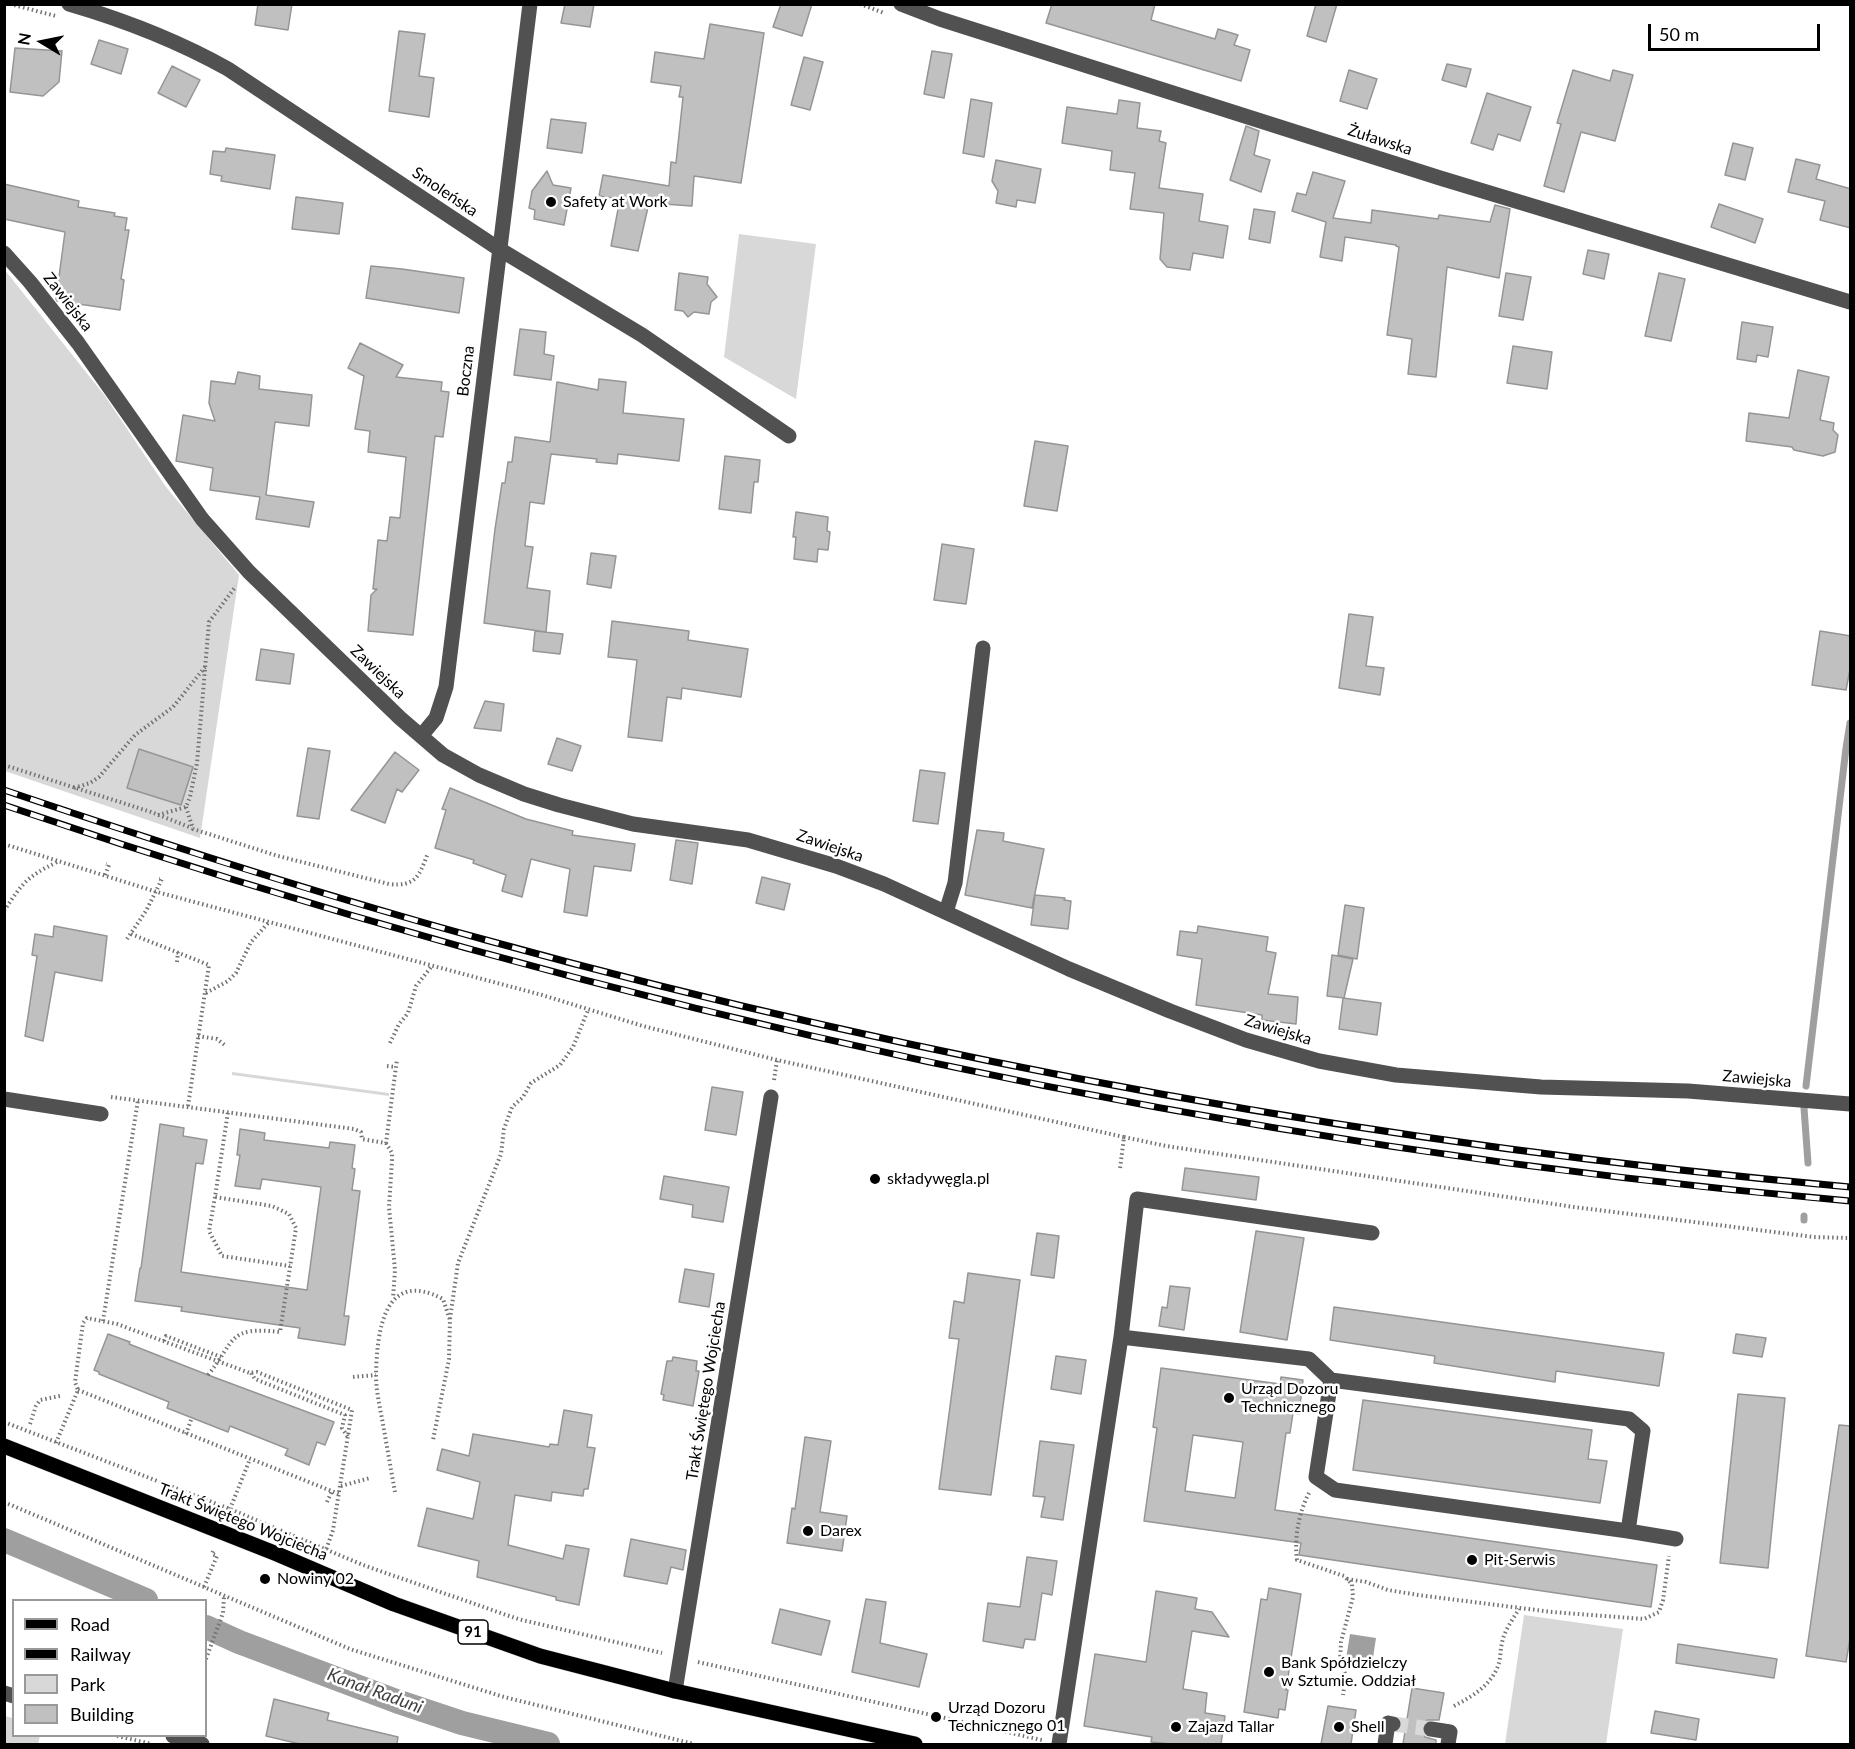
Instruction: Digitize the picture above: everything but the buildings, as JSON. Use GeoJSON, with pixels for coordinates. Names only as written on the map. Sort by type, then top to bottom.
{"type":"FeatureCollection","features":[{"type":"Feature","properties":{"kind":"main road","name":"Trakt Świętego Wojciecha"},"geometry":{"type":"LineString","coordinates":[[4,1446],[267,1550],[394,1604],[540,1656],[675,1691],[915,1744]]}},
{"type":"Feature","properties":{"kind":"street","name":"Smoleńska"},"geometry":{"type":"LineString","coordinates":[[69,4],[191,48],[228,69],[499,249],[642,335],[789,435]]}},
{"type":"Feature","properties":{"kind":"street","name":"Boczna"},"geometry":{"type":"LineString","coordinates":[[421,736],[436,718],[446,687],[530,4]]}},
{"type":"Feature","properties":{"kind":"street","name":"Żuławska"},"geometry":{"type":"LineString","coordinates":[[901,4],[940,19],[1451,181],[1851,302]]}},
{"type":"Feature","properties":{"kind":"street","name":"Zawiejska"},"geometry":{"type":"LineString","coordinates":[[4,253],[30,282],[78,344],[202,519],[249,572],[372,692],[443,755],[461,766],[524,794],[633,825],[748,840],[790,851],[884,884],[1069,969],[1170,1011],[1246,1040],[1319,1060],[1396,1075],[1541,1086],[1688,1091],[1851,1104]]}},
{"type":"Feature","properties":{"kind":"street"},"geometry":{"type":"LineString","coordinates":[[946,912],[955,883],[983,648]]}},
{"type":"Feature","properties":{"kind":"street","name":"Trakt Świętego Wojciecha"},"geometry":{"type":"LineString","coordinates":[[675,1691],[771,1097]]}},
{"type":"Feature","properties":{"kind":"street"},"geometry":{"type":"LineString","coordinates":[[4,1099],[102,1114]]}},
{"type":"Feature","properties":{"kind":"street"},"geometry":{"type":"LineString","coordinates":[[1059,1744],[1121,1337],[1137,1199],[1372,1233]]}},
{"type":"Feature","properties":{"kind":"street"},"geometry":{"type":"LineString","coordinates":[[1121,1337],[1309,1359],[1331,1380],[1629,1419],[1643,1431],[1628,1531]]}},
{"type":"Feature","properties":{"kind":"street"},"geometry":{"type":"LineString","coordinates":[[1331,1380],[1316,1477],[1335,1490],[1674,1539]]}},
{"type":"Feature","properties":{"kind":"street"},"geometry":{"type":"LineString","coordinates":[[1385,1744],[1388,1723],[1393,1724]]}},
{"type":"Feature","properties":{"kind":"street"},"geometry":{"type":"LineString","coordinates":[[1431,1729],[1450,1732],[1448,1744]]}},
{"type":"Feature","properties":{"kind":"street"},"geometry":{"type":"LineString","coordinates":[[176,1737],[200,1744]]}},
{"type":"Feature","properties":{"kind":"path"},"geometry":{"type":"LineString","coordinates":[[193,829],[186,807],[194,772],[209,622],[249,572]]}},
{"type":"Feature","properties":{"kind":"path"},"geometry":{"type":"LineString","coordinates":[[74,789],[99,777],[135,735],[173,707],[206,667]]}},
{"type":"Feature","properties":{"kind":"path"},"geometry":{"type":"LineString","coordinates":[[4,765],[278,856],[389,884],[404,885],[414,880],[422,870],[428,853]]}},
{"type":"Feature","properties":{"kind":"path"},"geometry":{"type":"LineString","coordinates":[[184,795],[190,797]]}},
{"type":"Feature","properties":{"kind":"path"},"geometry":{"type":"LineString","coordinates":[[158,815],[186,807]]}},
{"type":"Feature","properties":{"kind":"path"},"geometry":{"type":"LineString","coordinates":[[4,844],[157,892],[643,1026],[777,1060],[1166,1146],[1574,1207],[1814,1237],[1851,1238]]}},
{"type":"Feature","properties":{"kind":"path"},"geometry":{"type":"LineString","coordinates":[[4,911],[23,882],[58,861]]}},
{"type":"Feature","properties":{"kind":"path"},"geometry":{"type":"LineString","coordinates":[[105,875],[109,866],[106,864]]}},
{"type":"Feature","properties":{"kind":"path"},"geometry":{"type":"LineString","coordinates":[[127,939],[157,892],[162,879],[159,879]]}},
{"type":"Feature","properties":{"kind":"path"},"geometry":{"type":"LineString","coordinates":[[205,994],[228,981],[236,973],[251,942],[269,922]]}},
{"type":"Feature","properties":{"kind":"path"},"geometry":{"type":"LineString","coordinates":[[130,934],[209,964],[188,1106]]}},
{"type":"Feature","properties":{"kind":"path"},"geometry":{"type":"LineString","coordinates":[[177,962],[178,952]]}},
{"type":"Feature","properties":{"kind":"path"},"geometry":{"type":"LineString","coordinates":[[390,1043],[399,1024],[408,1013],[416,986],[432,966]]}},
{"type":"Feature","properties":{"kind":"path"},"geometry":{"type":"LineString","coordinates":[[433,1440],[449,1359],[450,1320],[458,1263],[501,1154],[504,1129],[512,1107],[531,1083],[560,1065],[573,1047],[588,1010]]}},
{"type":"Feature","properties":{"kind":"path"},"geometry":{"type":"LineString","coordinates":[[198,1036],[217,1038],[226,1046]]}},
{"type":"Feature","properties":{"kind":"path"},"geometry":{"type":"LineString","coordinates":[[395,1492],[376,1375],[381,1328],[393,1299],[395,1270],[389,1207],[392,1153],[386,1143],[398,1059]]}},
{"type":"Feature","properties":{"kind":"path"},"geometry":{"type":"LineString","coordinates":[[387,1065],[396,1067]]}},
{"type":"Feature","properties":{"kind":"path"},"geometry":{"type":"LineString","coordinates":[[104,1096],[354,1129],[360,1132],[362,1139],[386,1143]]}},
{"type":"Feature","properties":{"kind":"path"},"geometry":{"type":"LineString","coordinates":[[103,1321],[138,1100]]}},
{"type":"Feature","properties":{"kind":"path"},"geometry":{"type":"LineString","coordinates":[[228,1112],[209,1231],[222,1256],[290,1266]]}},
{"type":"Feature","properties":{"kind":"path"},"geometry":{"type":"LineString","coordinates":[[1120,1169],[1124,1137]]}},
{"type":"Feature","properties":{"kind":"path"},"geometry":{"type":"LineString","coordinates":[[208,1375],[238,1335],[255,1330],[280,1332],[296,1228],[289,1214],[272,1206],[215,1197]]}},
{"type":"Feature","properties":{"kind":"path"},"geometry":{"type":"LineString","coordinates":[[393,1299],[405,1290],[416,1289],[429,1292],[443,1299],[450,1320]]}},
{"type":"Feature","properties":{"kind":"path"},"geometry":{"type":"LineString","coordinates":[[56,1443],[78,1390],[75,1382],[83,1323],[87,1318],[117,1324],[220,1359],[250,1373],[255,1379],[345,1414],[342,1428],[348,1437]]}},
{"type":"Feature","properties":{"kind":"path"},"geometry":{"type":"LineString","coordinates":[[250,1373],[257,1372],[352,1410],[333,1530],[326,1550]]}},
{"type":"Feature","properties":{"kind":"path"},"geometry":{"type":"LineString","coordinates":[[353,1377],[376,1375]]}},
{"type":"Feature","properties":{"kind":"path"},"geometry":{"type":"LineString","coordinates":[[78,1390],[339,1494]]}},
{"type":"Feature","properties":{"kind":"path"},"geometry":{"type":"LineString","coordinates":[[30,1424],[40,1400],[60,1396]]}},
{"type":"Feature","properties":{"kind":"path"},"geometry":{"type":"LineString","coordinates":[[186,1434],[192,1417]]}},
{"type":"Feature","properties":{"kind":"path"},"geometry":{"type":"LineString","coordinates":[[4,1422],[230,1509],[326,1550],[518,1619],[1059,1744]]}},
{"type":"Feature","properties":{"kind":"path"},"geometry":{"type":"LineString","coordinates":[[231,1506],[250,1459]]}},
{"type":"Feature","properties":{"kind":"path"},"geometry":{"type":"LineString","coordinates":[[1316,1477],[1301,1508],[1296,1546],[1297,1560],[1344,1576],[1352,1584],[1353,1597],[1341,1642],[1340,1661],[1346,1676],[1343,1695]]}},
{"type":"Feature","properties":{"kind":"path"},"geometry":{"type":"LineString","coordinates":[[341,1486],[370,1478]]}},
{"type":"Feature","properties":{"kind":"path"},"geometry":{"type":"LineString","coordinates":[[327,1502],[332,1491]]}},
{"type":"Feature","properties":{"kind":"path"},"geometry":{"type":"LineString","coordinates":[[4,1502],[350,1649],[504,1697],[694,1744]]}},
{"type":"Feature","properties":{"kind":"path"},"geometry":{"type":"LineString","coordinates":[[1347,1579],[1366,1582],[1388,1590],[1520,1609],[1644,1619],[1659,1612],[1674,1539]]}},
{"type":"Feature","properties":{"kind":"path"},"geometry":{"type":"LineString","coordinates":[[204,1587],[217,1556]]}},
{"type":"Feature","properties":{"kind":"path"},"geometry":{"type":"LineString","coordinates":[[207,1653],[224,1613],[224,1596]]}},
{"type":"Feature","properties":{"kind":"path"},"geometry":{"type":"LineString","coordinates":[[1454,1706],[1475,1695],[1489,1682],[1499,1665],[1502,1641],[1520,1609]]}},
{"type":"Feature","properties":{"kind":"path"},"geometry":{"type":"LineString","coordinates":[[121,1737],[152,1744]]}},
{"type":"Feature","properties":{"kind":"green space"},"geometry":{"type":"Polygon","coordinates":[[[739,234],[816,244],[796,399],[724,357],[739,234]]]}},
{"type":"Feature","properties":{"kind":"green space"},"geometry":{"type":"Polygon","coordinates":[[[4,269],[105,396],[166,487],[239,575],[200,838],[5,771],[4,269]]]}},
{"type":"Feature","properties":{"kind":"green space"},"geometry":{"type":"Polygon","coordinates":[[[232,1072],[389,1093],[389,1096],[232,1075],[232,1072]]]}},
{"type":"Feature","properties":{"kind":"green space"},"geometry":{"type":"Polygon","coordinates":[[[1524,1615],[1623,1629],[1606,1744],[1505,1744],[1524,1615]]]}},
{"type":"Feature","properties":{"kind":"green space"},"geometry":{"type":"Polygon","coordinates":[[[5,1716],[12,1718],[12,1737],[40,1737],[38,1744],[5,1744],[5,1716]]]}},
{"type":"Feature","properties":{"kind":"shaded area"},"geometry":{"type":"Polygon","coordinates":[[[1350,1634],[1376,1638],[1372,1664],[1346,1659],[1350,1634]]]}},
{"type":"Feature","properties":{"kind":"waterway"},"geometry":{"type":"LineString","coordinates":[[1806,1086],[1850,723]]}},
{"type":"Feature","properties":{"kind":"waterway"},"geometry":{"type":"LineString","coordinates":[[1804,1108],[1808,1163]]}},
{"type":"Feature","properties":{"kind":"waterway","name":"Kanał Raduni"},"geometry":{"type":"LineString","coordinates":[[4,1540],[144,1599]]}},
{"type":"Feature","properties":{"kind":"waterway","name":"Kanał Raduni"},"geometry":{"type":"LineString","coordinates":[[207,1627],[239,1642],[396,1701],[462,1723],[548,1744]]}},
{"type":"Feature","properties":{"kind":"tunnel"},"geometry":{"type":"LineString","coordinates":[[1393,1724],[1431,1729]]}},
{"type":"Feature","properties":{"kind":"railway"},"geometry":{"type":"LineString","coordinates":[[4,790],[365,906],[654,984],[823,1025],[1163,1094],[1334,1123],[1678,1170],[1850,1187]]}},
{"type":"Feature","properties":{"kind":"railway"},"geometry":{"type":"LineString","coordinates":[[4,805],[229,878],[456,945],[685,1005],[915,1059],[1147,1105],[1380,1145],[1615,1177],[1850,1201]]}},
{"type":"Feature","properties":{"kind":"place","name":"Safety at Work"},"geometry":{"type":"Point","coordinates":[551,202]}},
{"type":"Feature","properties":{"kind":"place","name":"składywęgla.pl"},"geometry":{"type":"Point","coordinates":[875,1179]}},
{"type":"Feature","properties":{"kind":"place","name":"Urząd Dozoru Technicznego"},"geometry":{"type":"Point","coordinates":[1229,1398]}},
{"type":"Feature","properties":{"kind":"place","name":"Darex"},"geometry":{"type":"Point","coordinates":[808,1531]}},
{"type":"Feature","properties":{"kind":"place","name":"Pit-Serwis"},"geometry":{"type":"Point","coordinates":[1472,1560]}},
{"type":"Feature","properties":{"kind":"place","name":"Nowiny 02"},"geometry":{"type":"Point","coordinates":[265,1579]}},
{"type":"Feature","properties":{"kind":"place","name":"Bank Spółdzielczy w Sztumie. Oddział"},"geometry":{"type":"Point","coordinates":[1269,1672]}},
{"type":"Feature","properties":{"kind":"place","name":"Urząd Dozoru Technicznego 01"},"geometry":{"type":"Point","coordinates":[936,1717]}},
{"type":"Feature","properties":{"kind":"place","name":"Zajazd Tallar"},"geometry":{"type":"Point","coordinates":[1176,1727]}},
{"type":"Feature","properties":{"kind":"place","name":"Shell"},"geometry":{"type":"Point","coordinates":[1339,1727]}}]}
